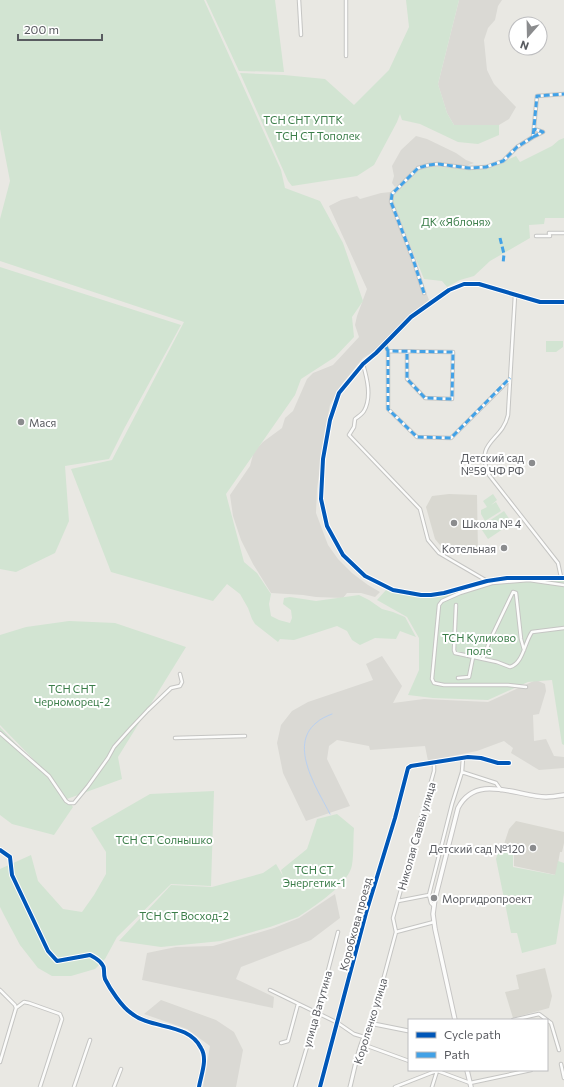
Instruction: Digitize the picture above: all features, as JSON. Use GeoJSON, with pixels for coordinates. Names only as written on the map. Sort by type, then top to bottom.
{"type":"FeatureCollection","features":[{"type":"Feature","properties":{"kind":"main road"},"geometry":{"type":"LineString","coordinates":[[455,1019],[434,922],[434,906],[442,868],[458,808],[465,798],[472,792],[480,789],[490,788],[546,797],[564,795]]}},
{"type":"Feature","properties":{"kind":"main road"},"geometry":{"type":"LineString","coordinates":[[467,1071],[470,1085]]}},
{"type":"Feature","properties":{"kind":"street"},"geometry":{"type":"LineString","coordinates":[[299,0],[301,35]]}},
{"type":"Feature","properties":{"kind":"street"},"geometry":{"type":"LineString","coordinates":[[346,0],[346,56]]}},
{"type":"Feature","properties":{"kind":"street"},"geometry":{"type":"LineString","coordinates":[[533,137],[538,96],[564,94]]}},
{"type":"Feature","properties":{"kind":"street"},"geometry":{"type":"LineString","coordinates":[[424,293],[392,202],[392,194],[418,168],[438,164],[469,168],[486,167],[503,161],[516,147],[543,132],[534,129]]}},
{"type":"Feature","properties":{"kind":"street"},"geometry":{"type":"LineString","coordinates":[[536,236],[550,236],[549,233],[564,233]]}},
{"type":"Feature","properties":{"kind":"street"},"geometry":{"type":"LineString","coordinates":[[515,294],[507,419],[486,448],[484,455],[486,468],[489,475],[558,563],[563,577],[507,578],[487,581],[444,593],[431,595],[398,592],[382,586],[365,576],[343,555],[327,526],[321,499],[323,458],[330,420],[339,393],[363,364],[385,345],[411,317],[449,290],[464,284],[479,284],[515,294],[540,302],[564,302]]}},
{"type":"Feature","properties":{"kind":"street"},"geometry":{"type":"LineString","coordinates":[[385,345],[388,351],[388,409],[417,437],[451,438],[510,378]]}},
{"type":"Feature","properties":{"kind":"street"},"geometry":{"type":"LineString","coordinates":[[388,351],[453,352],[452,399],[425,398],[407,378],[407,352]]}},
{"type":"Feature","properties":{"kind":"street"},"geometry":{"type":"LineString","coordinates":[[363,364],[368,383],[367,402],[364,411],[355,419],[354,427],[349,435],[420,509],[428,540],[439,553],[487,581]]}},
{"type":"Feature","properties":{"kind":"street"},"geometry":{"type":"LineString","coordinates":[[526,687],[508,684],[444,685],[434,683],[432,679],[439,605],[441,602],[460,593],[492,583],[529,580],[564,585]]}},
{"type":"Feature","properties":{"kind":"street"},"geometry":{"type":"LineString","coordinates":[[483,659],[490,640],[513,592],[516,593],[521,639],[524,650]]}},
{"type":"Feature","properties":{"kind":"street"},"geometry":{"type":"LineString","coordinates":[[456,605],[454,652],[456,654],[483,659],[512,667],[524,650],[532,632],[564,628]]}},
{"type":"Feature","properties":{"kind":"street"},"geometry":{"type":"LineString","coordinates":[[458,678],[470,677],[474,657]]}},
{"type":"Feature","properties":{"kind":"street"},"geometry":{"type":"LineString","coordinates":[[0,733],[49,776],[66,801],[69,803],[74,803],[108,758],[114,747],[148,710],[171,688],[180,686],[182,682],[180,674]]}},
{"type":"Feature","properties":{"kind":"street"},"geometry":{"type":"LineString","coordinates":[[175,738],[245,736]]}},
{"type":"Feature","properties":{"kind":"street"},"geometry":{"type":"LineString","coordinates":[[434,762],[473,757],[498,763],[509,763]]}},
{"type":"Feature","properties":{"kind":"street"},"geometry":{"type":"LineString","coordinates":[[434,906],[428,895],[462,772],[463,758]]}},
{"type":"Feature","properties":{"kind":"street","name":"Коробкова проезд"},"geometry":{"type":"LineString","coordinates":[[320,1087],[366,913],[409,767],[434,762]]}},
{"type":"Feature","properties":{"kind":"street","name":"Николая Саввы улица"},"geometry":{"type":"LineString","coordinates":[[395,910],[432,778],[434,762]]}},
{"type":"Feature","properties":{"kind":"street"},"geometry":{"type":"LineString","coordinates":[[462,772],[496,783],[501,790]]}},
{"type":"Feature","properties":{"kind":"street"},"geometry":{"type":"LineString","coordinates":[[0,850],[10,857],[12,875],[48,951],[57,961],[90,955],[96,958],[104,968],[105,979],[108,984],[131,1014],[140,1019],[188,1034],[195,1040],[202,1048],[204,1056],[199,1087]]}},
{"type":"Feature","properties":{"kind":"street"},"geometry":{"type":"LineString","coordinates":[[398,901],[428,895]]}},
{"type":"Feature","properties":{"kind":"street","name":"Короленко улица"},"geometry":{"type":"LineString","coordinates":[[350,1087],[364,1037],[371,1025],[396,932],[393,918],[395,910]]}},
{"type":"Feature","properties":{"kind":"street"},"geometry":{"type":"LineString","coordinates":[[396,932],[434,922]]}},
{"type":"Feature","properties":{"kind":"street","name":"улица Ватутина"},"geometry":{"type":"LineString","coordinates":[[295,1087],[317,1013],[338,932]]}},
{"type":"Feature","properties":{"kind":"street"},"geometry":{"type":"LineString","coordinates":[[0,990],[15,1005],[16,1008]]}},
{"type":"Feature","properties":{"kind":"street"},"geometry":{"type":"LineString","coordinates":[[270,990],[338,1023],[354,1034],[364,1037]]}},
{"type":"Feature","properties":{"kind":"street"},"geometry":{"type":"LineString","coordinates":[[0,1062],[16,1008],[24,1002],[60,1014],[62,1019],[42,1087]]}},
{"type":"Feature","properties":{"kind":"street"},"geometry":{"type":"LineString","coordinates":[[281,1043],[288,1041],[298,1004]]}},
{"type":"Feature","properties":{"kind":"street"},"geometry":{"type":"LineString","coordinates":[[517,1019],[539,1014],[546,1019]]}},
{"type":"Feature","properties":{"kind":"street"},"geometry":{"type":"LineString","coordinates":[[548,1021],[551,1023],[559,1050]]}},
{"type":"Feature","properties":{"kind":"street"},"geometry":{"type":"LineString","coordinates":[[371,1025],[374,1024],[408,1031]]}},
{"type":"Feature","properties":{"kind":"street"},"geometry":{"type":"LineString","coordinates":[[74,1087],[90,1040]]}},
{"type":"Feature","properties":{"kind":"street"},"geometry":{"type":"LineString","coordinates":[[362,1044],[408,1061]]}},
{"type":"Feature","properties":{"kind":"street"},"geometry":{"type":"LineString","coordinates":[[561,1064],[564,1078]]}},
{"type":"Feature","properties":{"kind":"street"},"geometry":{"type":"LineString","coordinates":[[114,1087],[121,1069]]}},
{"type":"Feature","properties":{"kind":"street"},"geometry":{"type":"LineString","coordinates":[[395,1087],[434,1071]]}},
{"type":"Feature","properties":{"kind":"street"},"geometry":{"type":"LineString","coordinates":[[432,1087],[436,1071]]}},
{"type":"Feature","properties":{"kind":"street"},"geometry":{"type":"LineString","coordinates":[[438,1071],[470,1085],[527,1071]]}},
{"type":"Feature","properties":{"kind":"shaded area"},"geometry":{"type":"Polygon","coordinates":[[[459,0],[502,0],[498,6],[495,20],[488,28],[484,40],[487,70],[494,84],[516,107],[509,119],[499,125],[454,125],[447,113],[438,84],[459,0]]]}},
{"type":"Feature","properties":{"kind":"shaded area"},"geometry":{"type":"Polygon","coordinates":[[[416,136],[427,139],[474,163],[463,167],[439,163],[421,165],[395,187],[392,183],[394,176],[392,166],[401,150],[416,136]]]}},
{"type":"Feature","properties":{"kind":"shaded area"},"geometry":{"type":"Polygon","coordinates":[[[391,192],[391,200],[429,300],[409,317],[378,349],[363,358],[342,384],[330,405],[317,489],[316,513],[328,545],[338,559],[352,573],[380,592],[375,597],[361,593],[347,593],[343,598],[271,593],[253,564],[241,540],[233,516],[230,495],[250,466],[254,451],[263,442],[282,428],[285,418],[293,411],[307,379],[313,373],[333,365],[359,337],[355,325],[367,289],[329,206],[341,200],[357,196],[360,199],[381,193],[391,192]]]}},
{"type":"Feature","properties":{"kind":"shaded area","name":"Школа № 4"},"geometry":{"type":"Polygon","coordinates":[[[449,494],[477,495],[478,552],[445,551],[435,539],[426,507],[432,496],[449,494]]]}},
{"type":"Feature","properties":{"kind":"shaded area"},"geometry":{"type":"Polygon","coordinates":[[[382,656],[402,686],[393,703],[424,699],[488,702],[536,680],[545,684],[546,691],[539,714],[533,715],[534,741],[546,739],[554,756],[564,757],[564,768],[539,770],[511,753],[513,748],[504,741],[477,751],[428,761],[425,746],[370,750],[369,746],[337,740],[329,746],[327,759],[350,806],[306,821],[283,773],[277,743],[281,725],[292,711],[308,702],[373,680],[366,664],[382,656]]]}},
{"type":"Feature","properties":{"kind":"shaded area","name":"Детский сад №120"},"geometry":{"type":"Polygon","coordinates":[[[516,821],[564,832],[564,843],[562,852],[560,852],[556,875],[514,866],[514,853],[502,850],[509,829],[516,821]]]}},
{"type":"Feature","properties":{"kind":"shaded area"},"geometry":{"type":"Polygon","coordinates":[[[335,894],[340,918],[311,940],[241,967],[236,979],[274,997],[273,1008],[142,980],[147,953],[176,947],[213,946],[274,928],[299,918],[335,894]]]}},
{"type":"Feature","properties":{"kind":"shaded area"},"geometry":{"type":"Polygon","coordinates":[[[545,968],[552,996],[549,1008],[513,1018],[505,992],[519,989],[516,975],[545,968]]]}},
{"type":"Feature","properties":{"kind":"shaded area"},"geometry":{"type":"Polygon","coordinates":[[[161,1000],[216,1020],[234,1032],[243,1050],[236,1087],[203,1087],[210,1046],[187,1029],[144,1014],[161,1000]]]}},
{"type":"Feature","properties":{"kind":"green space"},"geometry":{"type":"Polygon","coordinates":[[[0,0],[204,0],[281,170],[285,188],[320,201],[343,243],[363,301],[352,317],[354,337],[335,357],[301,379],[295,395],[226,494],[244,562],[257,573],[271,594],[269,604],[271,616],[279,620],[290,623],[292,618],[291,610],[283,604],[284,598],[290,597],[316,601],[359,595],[382,609],[405,617],[416,637],[400,631],[396,639],[375,638],[360,645],[352,640],[347,631],[337,626],[294,640],[280,639],[278,642],[255,624],[240,594],[227,584],[213,601],[111,572],[71,469],[112,460],[184,322],[0,261],[0,219],[10,181],[0,129],[0,0]]]}},
{"type":"Feature","properties":{"kind":"green space"},"geometry":{"type":"Polygon","coordinates":[[[206,0],[275,0],[284,72],[239,71],[206,0]]]}},
{"type":"Feature","properties":{"kind":"green space","name":"ТСН СТ Тополек"},"geometry":{"type":"Polygon","coordinates":[[[406,0],[459,0],[438,84],[447,113],[454,125],[499,125],[499,135],[478,144],[458,142],[420,124],[402,120],[400,114],[374,165],[357,176],[292,186],[288,181],[240,73],[325,79],[354,105],[389,70],[409,27],[406,0]]]}},
{"type":"Feature","properties":{"kind":"green space","name":"ДК «Яблоня»"},"geometry":{"type":"Polygon","coordinates":[[[564,138],[564,218],[545,218],[544,224],[529,225],[530,238],[490,261],[474,276],[460,280],[447,287],[442,281],[424,279],[393,203],[393,196],[419,169],[430,166],[464,169],[487,169],[516,156],[520,162],[552,146],[564,138]]]}},
{"type":"Feature","properties":{"kind":"green space"},"geometry":{"type":"Polygon","coordinates":[[[0,267],[181,325],[109,459],[65,466],[69,521],[55,553],[16,572],[0,569],[0,267]]]}},
{"type":"Feature","properties":{"kind":"green space"},"geometry":{"type":"Polygon","coordinates":[[[546,341],[563,341],[563,347],[556,352],[546,352],[546,341]]]}},
{"type":"Feature","properties":{"kind":"green space"},"geometry":{"type":"Polygon","coordinates":[[[493,494],[497,500],[491,505],[496,502],[501,511],[485,521],[481,514],[481,510],[487,507],[483,501],[493,494]]]}},
{"type":"Feature","properties":{"kind":"green space"},"geometry":{"type":"Polygon","coordinates":[[[504,511],[512,523],[488,539],[480,527],[504,511]]]}},
{"type":"Feature","properties":{"kind":"green space","name":"ТСН Куликово поле"},"geometry":{"type":"Polygon","coordinates":[[[537,579],[564,580],[564,745],[562,744],[552,680],[528,682],[488,700],[433,698],[408,695],[419,670],[419,638],[407,617],[377,600],[386,590],[404,594],[431,596],[458,592],[487,582],[537,579]]]}},
{"type":"Feature","properties":{"kind":"green space","name":"ТСН СНТ Черноморец-2"},"geometry":{"type":"Polygon","coordinates":[[[69,621],[115,623],[186,647],[118,757],[122,779],[67,799],[73,807],[54,835],[12,824],[0,815],[0,727],[58,789],[34,760],[0,725],[0,635],[26,627],[69,621]]]}},
{"type":"Feature","properties":{"kind":"green space","name":"ТСН СТ Солнышко"},"geometry":{"type":"Polygon","coordinates":[[[214,791],[211,886],[171,884],[117,937],[105,959],[95,969],[71,976],[52,976],[38,968],[20,945],[0,907],[0,869],[31,855],[38,881],[63,909],[82,912],[106,874],[106,852],[91,828],[150,794],[214,791]]]}},
{"type":"Feature","properties":{"kind":"green space","name":"ТСН СТ Восход-2"},"geometry":{"type":"Polygon","coordinates":[[[337,814],[354,828],[352,865],[346,878],[341,884],[298,917],[270,927],[221,941],[161,947],[119,941],[171,885],[212,887],[263,873],[276,864],[283,876],[281,870],[307,849],[317,819],[337,814]]]}},
{"type":"Feature","properties":{"kind":"green space"},"geometry":{"type":"Polygon","coordinates":[[[502,850],[513,854],[513,867],[555,875],[558,861],[564,863],[564,893],[556,944],[522,953],[517,933],[511,933],[496,859],[498,852],[502,850]]]}},
{"type":"Feature","properties":{"kind":"waterway"},"geometry":{"type":"LineString","coordinates":[[330,814],[308,768],[305,756],[305,744],[308,733],[316,723],[332,714]]}},
{"type":"Feature","properties":{"kind":"marked path"},"geometry":{"type":"LineString","coordinates":[[424,293],[413,259],[391,202],[392,194],[418,168],[438,164],[469,168],[486,167],[503,161],[517,147],[533,137],[537,96],[564,94]]}},
{"type":"Feature","properties":{"kind":"marked path"},"geometry":{"type":"LineString","coordinates":[[533,137],[543,132],[534,129]]}},
{"type":"Feature","properties":{"kind":"marked path"},"geometry":{"type":"LineString","coordinates":[[500,238],[504,254],[503,264]]}},
{"type":"Feature","properties":{"kind":"marked path"},"geometry":{"type":"LineString","coordinates":[[386,347],[388,351],[453,352],[452,399],[425,398],[407,379],[407,352]]}},
{"type":"Feature","properties":{"kind":"marked path"},"geometry":{"type":"LineString","coordinates":[[388,351],[388,409],[417,437],[451,438],[510,378]]}},
{"type":"Feature","properties":{"kind":"cycle path"},"geometry":{"type":"LineString","coordinates":[[564,302],[540,302],[479,284],[464,284],[449,290],[411,317],[376,353],[363,364],[339,393],[330,420],[323,459],[321,499],[327,526],[343,555],[365,576],[393,590],[421,595],[431,595],[444,593],[487,581],[507,578],[564,578]]}},
{"type":"Feature","properties":{"kind":"cycle path"},"geometry":{"type":"LineString","coordinates":[[320,1087],[366,913],[395,818],[408,768],[411,766],[468,757],[481,758],[498,763],[509,763]]}},
{"type":"Feature","properties":{"kind":"cycle path"},"geometry":{"type":"LineString","coordinates":[[0,850],[10,857],[12,875],[48,951],[57,961],[90,955],[95,958],[103,965],[104,976],[110,988],[128,1010],[139,1018],[178,1030],[195,1040],[201,1048],[204,1057],[199,1087]]}},
{"type":"Feature","properties":{"kind":"place","name":"Мася"},"geometry":{"type":"Point","coordinates":[21,422]}},
{"type":"Feature","properties":{"kind":"place","name":"Детский сад №59 ЧФ РФ"},"geometry":{"type":"Point","coordinates":[532,463]}},
{"type":"Feature","properties":{"kind":"place","name":"Школа № 4"},"geometry":{"type":"Point","coordinates":[454,523]}},
{"type":"Feature","properties":{"kind":"place","name":"Котельная"},"geometry":{"type":"Point","coordinates":[504,548]}},
{"type":"Feature","properties":{"kind":"place","name":"Детский сад №120"},"geometry":{"type":"Point","coordinates":[533,848]}},
{"type":"Feature","properties":{"kind":"place","name":"Моргидропроект"},"geometry":{"type":"Point","coordinates":[434,898]}},
{"type":"Feature","properties":{"kind":"park label","name":"ТСН СНТ УПТК"},"geometry":{"type":"Point","coordinates":[303,119]}},
{"type":"Feature","properties":{"kind":"park label","name":"ТСН СТ Энергетик-1"},"geometry":{"type":"Point","coordinates":[314,875]}}]}
